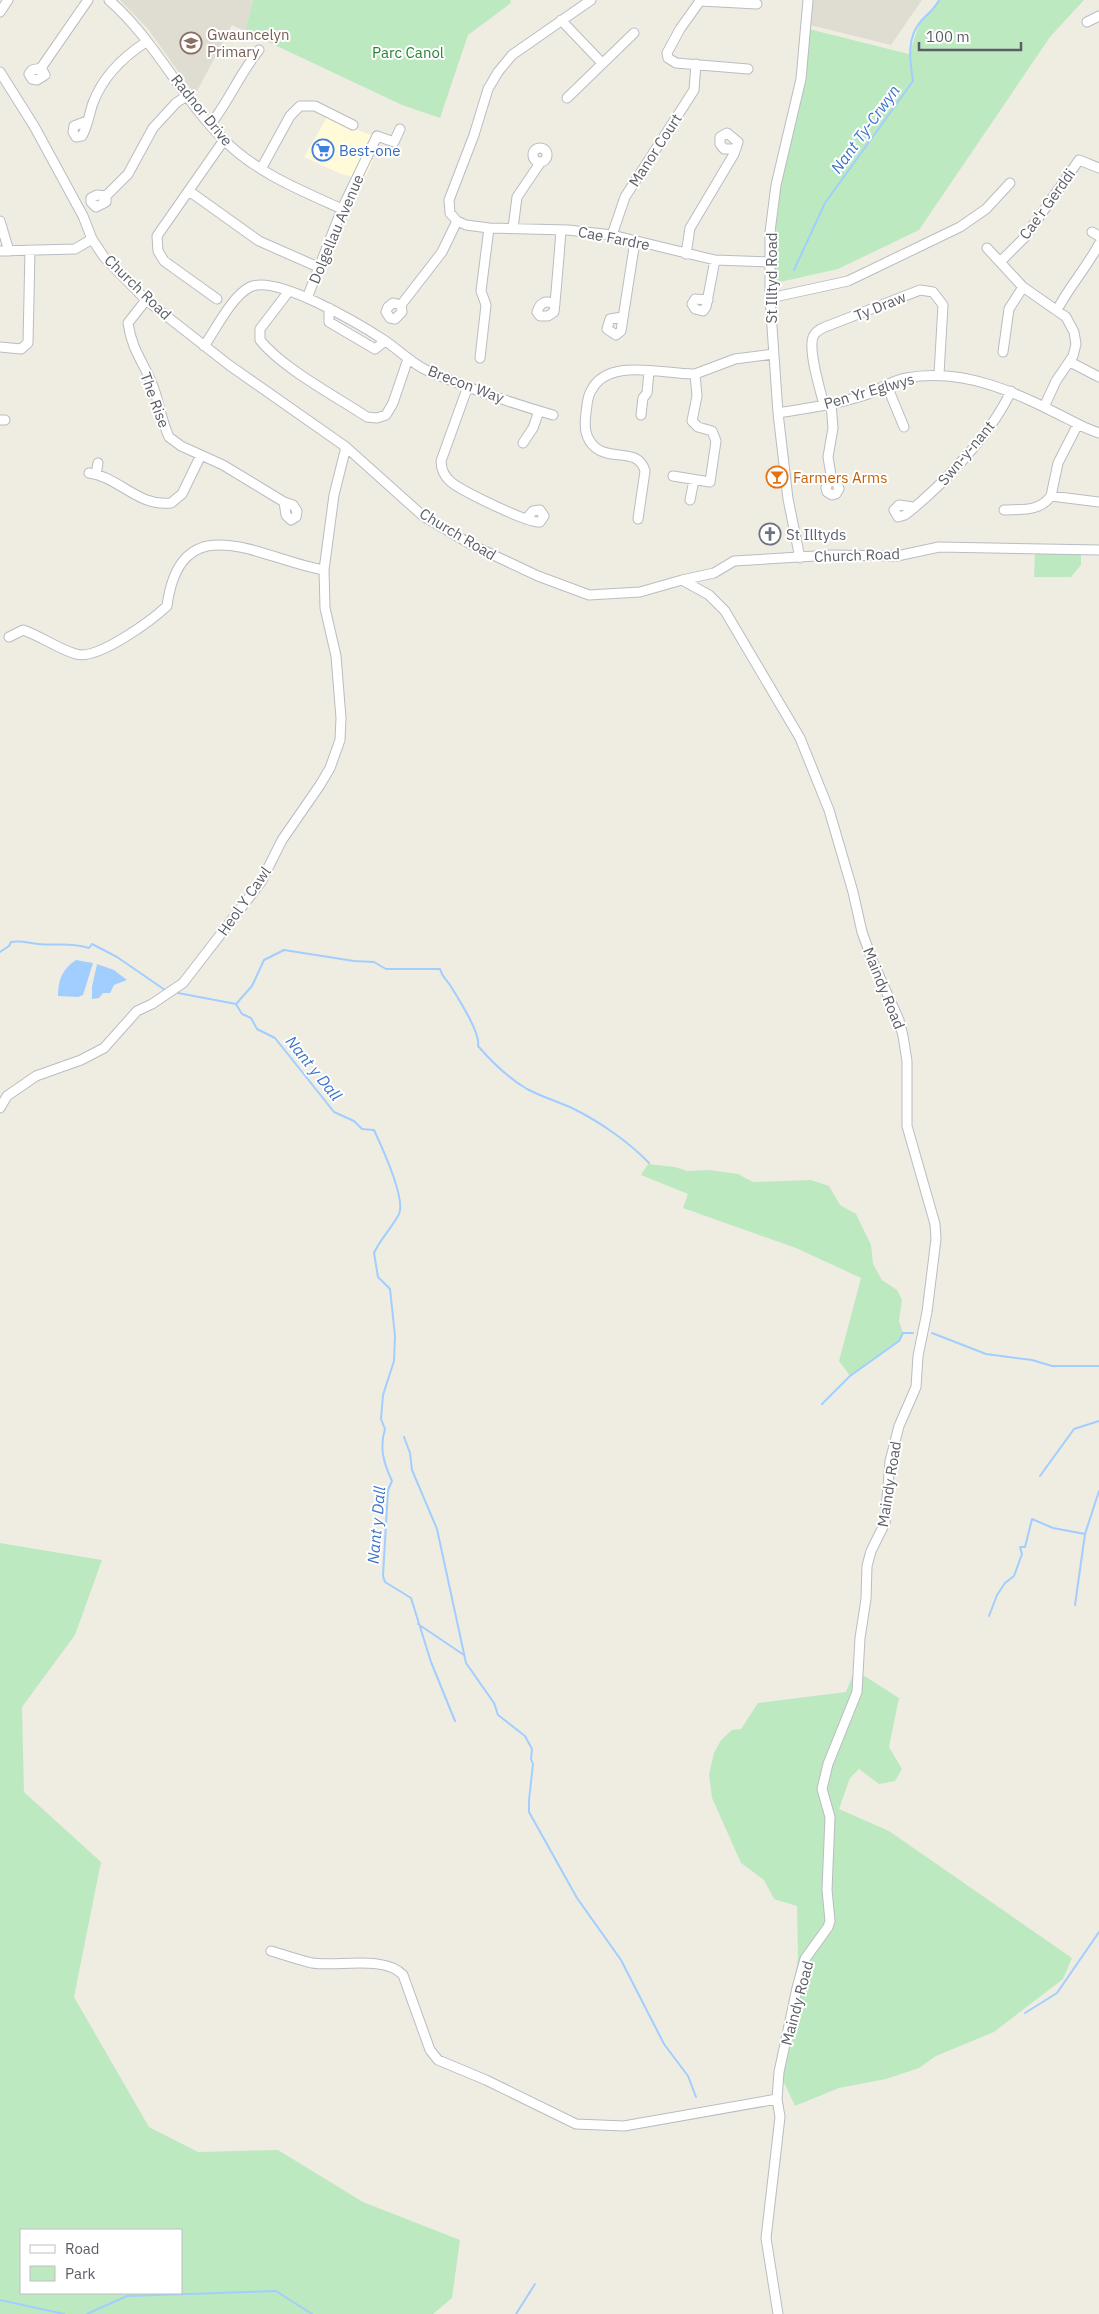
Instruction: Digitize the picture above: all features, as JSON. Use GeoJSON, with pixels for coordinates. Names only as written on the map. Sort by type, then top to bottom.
{"type":"FeatureCollection","features":[{"type":"Feature","properties":{"kind":"street"},"geometry":{"type":"LineString","coordinates":[[0,12],[8,0]]}},
{"type":"Feature","properties":{"kind":"street"},"geometry":{"type":"LineString","coordinates":[[41,68],[88,0]]}},
{"type":"Feature","properties":{"kind":"street","name":"Radnor Drive"},"geometry":{"type":"LineString","coordinates":[[109,0],[128,18],[210,125],[224,140],[271,176],[342,209]]}},
{"type":"Feature","properties":{"kind":"street"},"geometry":{"type":"LineString","coordinates":[[401,304],[442,252],[457,221],[450,214],[448,200],[474,135],[488,89],[512,55],[591,0]]}},
{"type":"Feature","properties":{"kind":"street"},"geometry":{"type":"LineString","coordinates":[[748,69],[676,63],[668,58],[667,53],[697,3],[702,0],[757,4]]}},
{"type":"Feature","properties":{"kind":"street","name":"St Illtyd Road"},"geometry":{"type":"LineString","coordinates":[[800,558],[788,499],[778,413],[770,298],[770,232],[775,194],[801,79],[808,0]]}},
{"type":"Feature","properties":{"kind":"street"},"geometry":{"type":"LineString","coordinates":[[1087,22],[1099,16]]}},
{"type":"Feature","properties":{"kind":"street"},"geometry":{"type":"LineString","coordinates":[[562,20],[602,63]]}},
{"type":"Feature","properties":{"kind":"street"},"geometry":{"type":"LineString","coordinates":[[567,98],[634,33]]}},
{"type":"Feature","properties":{"kind":"street"},"geometry":{"type":"LineString","coordinates":[[87,121],[96,95],[116,66],[146,42]]}},
{"type":"Feature","properties":{"kind":"street"},"geometry":{"type":"LineString","coordinates":[[210,125],[223,109],[246,66],[259,50]]}},
{"type":"Feature","properties":{"kind":"street","name":"Manor Court"},"geometry":{"type":"LineString","coordinates":[[612,235],[625,197],[694,90],[696,64]]}},
{"type":"Feature","properties":{"kind":"street","name":"Church Road"},"geometry":{"type":"LineString","coordinates":[[0,72],[34,126],[83,216],[92,239],[104,256],[146,300],[204,346],[346,447],[424,516],[472,545],[538,576],[589,595],[640,592],[714,573],[734,561],[832,555],[897,556],[940,546],[1099,550]]}},
{"type":"Feature","properties":{"kind":"street"},"geometry":{"type":"LineString","coordinates":[[106,196],[128,174],[153,128],[176,103],[188,95]]}},
{"type":"Feature","properties":{"kind":"street"},"geometry":{"type":"LineString","coordinates":[[261,169],[290,116],[300,106],[315,106],[353,125]]}},
{"type":"Feature","properties":{"kind":"street","name":"Dolgellau Avenue"},"geometry":{"type":"LineString","coordinates":[[308,298],[318,267],[342,209],[377,136],[394,142],[400,129]]}},
{"type":"Feature","properties":{"kind":"street"},"geometry":{"type":"LineString","coordinates":[[217,299],[164,261],[158,251],[157,236],[224,140]]}},
{"type":"Feature","properties":{"kind":"street"},"geometry":{"type":"LineString","coordinates":[[686,254],[690,228],[736,149]]}},
{"type":"Feature","properties":{"kind":"street","name":"Cae'r Gerddi"},"geometry":{"type":"LineString","coordinates":[[1000,262],[1025,237],[1079,160],[1099,168]]}},
{"type":"Feature","properties":{"kind":"street"},"geometry":{"type":"LineString","coordinates":[[513,228],[517,197],[540,163]]}},
{"type":"Feature","properties":{"kind":"street"},"geometry":{"type":"LineString","coordinates":[[770,298],[848,281],[960,227],[986,209],[1010,183]]}},
{"type":"Feature","properties":{"kind":"street"},"geometry":{"type":"LineString","coordinates":[[189,191],[259,241],[318,267]]}},
{"type":"Feature","properties":{"kind":"street"},"geometry":{"type":"LineString","coordinates":[[0,221],[4,251],[75,249],[92,239]]}},
{"type":"Feature","properties":{"kind":"street","name":"Cae Fardre"},"geometry":{"type":"LineString","coordinates":[[457,221],[466,226],[562,230],[612,235],[715,260],[770,262]]}},
{"type":"Feature","properties":{"kind":"street"},"geometry":{"type":"LineString","coordinates":[[480,358],[486,305],[481,285],[489,228]]}},
{"type":"Feature","properties":{"kind":"street"},"geometry":{"type":"LineString","coordinates":[[555,304],[562,230]]}},
{"type":"Feature","properties":{"kind":"street"},"geometry":{"type":"LineString","coordinates":[[622,318],[635,242]]}},
{"type":"Feature","properties":{"kind":"street"},"geometry":{"type":"LineString","coordinates":[[1057,310],[1073,283],[1089,263],[1099,244]]}},
{"type":"Feature","properties":{"kind":"street"},"geometry":{"type":"LineString","coordinates":[[987,248],[1022,287],[1057,310],[1069,321],[1074,332],[1076,344],[1070,362],[1056,381],[1044,407]]}},
{"type":"Feature","properties":{"kind":"street"},"geometry":{"type":"LineString","coordinates":[[0,347],[21,349],[28,343],[30,250]]}},
{"type":"Feature","properties":{"kind":"street"},"geometry":{"type":"LineString","coordinates":[[708,300],[715,260]]}},
{"type":"Feature","properties":{"kind":"street","name":"Brecon Way"},"geometry":{"type":"LineString","coordinates":[[204,346],[238,297],[251,286],[267,284],[308,298],[329,308],[385,341],[426,370],[553,415]]}},
{"type":"Feature","properties":{"kind":"street"},"geometry":{"type":"LineString","coordinates":[[1003,352],[1009,309],[1022,287]]}},
{"type":"Feature","properties":{"kind":"street","name":"Ty Draw"},"geometry":{"type":"LineString","coordinates":[[827,404],[814,358],[812,340],[816,333],[825,326],[920,290],[933,292],[943,305],[939,374]]}},
{"type":"Feature","properties":{"kind":"street"},"geometry":{"type":"LineString","coordinates":[[289,291],[260,329],[260,340],[282,360],[367,417],[377,418],[386,415],[393,403],[408,359]]}},
{"type":"Feature","properties":{"kind":"street","name":"The Rise"},"geometry":{"type":"LineString","coordinates":[[146,300],[128,323],[133,348],[155,392],[163,424],[169,437],[249,480],[284,502]]}},
{"type":"Feature","properties":{"kind":"street"},"geometry":{"type":"LineString","coordinates":[[329,308],[329,322],[362,342],[375,349],[385,341]]}},
{"type":"Feature","properties":{"kind":"street"},"geometry":{"type":"LineString","coordinates":[[638,520],[645,471],[643,465],[636,457],[609,454],[596,448],[587,436],[585,424],[590,392],[597,383],[616,371],[695,374],[735,359],[773,354]]}},
{"type":"Feature","properties":{"kind":"street"},"geometry":{"type":"LineString","coordinates":[[1070,362],[1099,377]]}},
{"type":"Feature","properties":{"kind":"street"},"geometry":{"type":"LineString","coordinates":[[641,415],[643,398],[647,393],[649,371]]}},
{"type":"Feature","properties":{"kind":"street"},"geometry":{"type":"LineString","coordinates":[[673,476],[710,482],[716,441],[712,431],[698,427],[692,421],[697,396],[695,374]]}},
{"type":"Feature","properties":{"kind":"street","name":"Pen Yr Eglwys"},"geometry":{"type":"LineString","coordinates":[[778,413],[867,394],[903,378],[939,374],[963,377],[1011,391],[1078,424],[1099,432]]}},
{"type":"Feature","properties":{"kind":"street"},"geometry":{"type":"LineString","coordinates":[[468,386],[441,461],[441,469],[450,482],[526,519]]}},
{"type":"Feature","properties":{"kind":"street"},"geometry":{"type":"LineString","coordinates":[[887,386],[904,427]]}},
{"type":"Feature","properties":{"kind":"street","name":"Swn-y-nant"},"geometry":{"type":"LineString","coordinates":[[913,507],[940,484],[1004,407],[1011,391]]}},
{"type":"Feature","properties":{"kind":"street"},"geometry":{"type":"LineString","coordinates":[[827,404],[833,428],[828,457],[832,481]]}},
{"type":"Feature","properties":{"kind":"street"},"geometry":{"type":"LineString","coordinates":[[523,444],[533,428],[539,411]]}},
{"type":"Feature","properties":{"kind":"street"},"geometry":{"type":"LineString","coordinates":[[1004,510],[1036,508],[1051,496],[1058,463],[1078,424]]}},
{"type":"Feature","properties":{"kind":"street","name":"Heol Y Cawl"},"geometry":{"type":"LineString","coordinates":[[0,1108],[7,1096],[28,1081],[81,1060],[104,1048],[137,1011],[152,1004],[183,983],[261,882],[282,840],[330,768],[340,740],[341,718],[336,656],[325,608],[324,570],[334,495],[346,447]]}},
{"type":"Feature","properties":{"kind":"street"},"geometry":{"type":"LineString","coordinates":[[98,463],[93,473],[114,480],[130,492],[148,501],[171,503],[182,494],[201,455]]}},
{"type":"Feature","properties":{"kind":"street"},"geometry":{"type":"LineString","coordinates":[[690,500],[694,480]]}},
{"type":"Feature","properties":{"kind":"street"},"geometry":{"type":"LineString","coordinates":[[1051,496],[1099,502]]}},
{"type":"Feature","properties":{"kind":"street"},"geometry":{"type":"LineString","coordinates":[[9,637],[23,630],[78,655],[96,653],[157,616],[168,606],[170,589],[182,561],[194,550],[204,547],[232,546],[263,552],[324,570]]}},
{"type":"Feature","properties":{"kind":"street","name":"Maindy Road"},"geometry":{"type":"LineString","coordinates":[[682,580],[709,594],[725,611],[792,723],[814,770],[829,810],[853,892],[862,932],[899,1020],[907,1061],[907,1126],[935,1224],[936,1239],[927,1312],[918,1356],[916,1387],[899,1426],[890,1461],[885,1523],[871,1551],[867,1566],[866,1599],[860,1638],[857,1692],[828,1764],[822,1789],[830,1817],[827,1890],[830,1921],[828,1927],[805,1959],[779,2072],[777,2099],[780,2117],[766,2238],[778,2314]]}},
{"type":"Feature","properties":{"kind":"street"},"geometry":{"type":"LineString","coordinates":[[271,1951],[313,1963],[386,1965],[398,1970],[403,1975],[430,2050],[438,2060],[486,2080],[576,2124],[624,2126],[777,2099]]}},
{"type":"Feature","properties":{"kind":"shaded area","name":"Gwauncelyn Primary"},"geometry":{"type":"Polygon","coordinates":[[[120,0],[253,0],[245,31],[232,25],[195,95],[148,29],[120,0]]]}},
{"type":"Feature","properties":{"kind":"shaded area"},"geometry":{"type":"Polygon","coordinates":[[[813,0],[922,0],[891,45],[810,25],[813,0]]]}},
{"type":"Feature","properties":{"kind":"shaded area"},"geometry":{"type":"Polygon","coordinates":[[[327,117],[375,137],[367,157],[373,160],[366,176],[355,172],[353,177],[341,174],[304,157],[327,117]]]}},
{"type":"Feature","properties":{"kind":"green space","name":"Parc Canol"},"geometry":{"type":"Polygon","coordinates":[[[253,0],[510,0],[511,3],[468,35],[440,118],[402,105],[245,31],[253,0]]]}},
{"type":"Feature","properties":{"kind":"green space"},"geometry":{"type":"Polygon","coordinates":[[[939,0],[1084,0],[1050,37],[919,230],[838,269],[771,284],[770,232],[809,29],[909,54],[920,22],[935,8],[939,0]]]}},
{"type":"Feature","properties":{"kind":"green space"},"geometry":{"type":"Polygon","coordinates":[[[1035,552],[1081,554],[1081,565],[1071,577],[1034,577],[1035,552]]]}},
{"type":"Feature","properties":{"kind":"green space"},"geometry":{"type":"Polygon","coordinates":[[[648,1164],[675,1167],[687,1171],[709,1170],[738,1174],[753,1182],[811,1180],[829,1186],[840,1205],[856,1214],[871,1245],[873,1264],[882,1280],[897,1290],[902,1300],[899,1321],[903,1333],[899,1341],[850,1376],[839,1361],[861,1278],[796,1248],[683,1208],[688,1194],[641,1175],[648,1164]]]}},
{"type":"Feature","properties":{"kind":"green space"},"geometry":{"type":"Polygon","coordinates":[[[0,1543],[102,1560],[75,1635],[22,1707],[24,1792],[101,1862],[74,1997],[149,2127],[198,2152],[278,2150],[363,2202],[460,2240],[452,2298],[433,2314],[0,2314],[0,1543]]]}},
{"type":"Feature","properties":{"kind":"green space"},"geometry":{"type":"Polygon","coordinates":[[[855,1670],[899,1698],[889,1747],[902,1769],[895,1781],[879,1784],[859,1769],[850,1778],[839,1809],[889,1831],[1072,1958],[1063,1979],[994,2032],[936,2056],[919,2068],[886,2079],[839,2088],[795,2106],[780,2074],[798,1958],[797,1906],[774,1899],[764,1880],[741,1863],[712,1798],[709,1774],[714,1753],[721,1740],[732,1730],[741,1729],[758,1703],[846,1692],[855,1670]]]}},
{"type":"Feature","properties":{"kind":"water"},"geometry":{"type":"Polygon","coordinates":[[[76,960],[93,963],[83,995],[78,997],[58,996],[59,985],[64,971],[76,960]]]}},
{"type":"Feature","properties":{"kind":"water"},"geometry":{"type":"Polygon","coordinates":[[[97,964],[114,970],[127,980],[114,985],[110,993],[103,993],[99,998],[92,999],[92,987],[97,964]]]}},
{"type":"Feature","properties":{"kind":"waterway","name":"Nant Ty-Crwyn"},"geometry":{"type":"LineString","coordinates":[[794,270],[825,203],[913,81],[910,50],[913,35],[921,21],[939,0]]}},
{"type":"Feature","properties":{"kind":"waterway","name":"Nant y Dall"},"geometry":{"type":"LineString","coordinates":[[0,952],[9,946],[11,942],[15,941],[34,944],[76,945],[89,948],[92,944],[117,957],[165,990]]}},
{"type":"Feature","properties":{"kind":"waterway"},"geometry":{"type":"LineString","coordinates":[[236,1004],[252,986],[264,960],[284,950],[354,961],[374,962],[386,969],[440,969],[473,1024],[478,1046],[489,1058],[513,1080],[527,1089],[574,1109],[604,1126],[649,1163]]}},
{"type":"Feature","properties":{"kind":"waterway","name":"Nant y Dall"},"geometry":{"type":"LineString","coordinates":[[178,993],[236,1004],[242,1014],[251,1018],[257,1029],[275,1038],[334,1112],[354,1121],[362,1129],[374,1130],[392,1172],[399,1197],[399,1214],[374,1253],[378,1277],[390,1289],[395,1336],[394,1361],[383,1395],[381,1419],[385,1429],[382,1443],[383,1456],[392,1481],[388,1490],[383,1576],[385,1582],[411,1598],[431,1662],[455,1721]]}},
{"type":"Feature","properties":{"kind":"waterway"},"geometry":{"type":"LineString","coordinates":[[822,1404],[850,1376],[899,1341],[903,1333],[913,1333]]}},
{"type":"Feature","properties":{"kind":"waterway"},"geometry":{"type":"LineString","coordinates":[[932,1333],[986,1354],[1032,1360],[1052,1366],[1099,1366]]}},
{"type":"Feature","properties":{"kind":"waterway"},"geometry":{"type":"LineString","coordinates":[[1040,1476],[1074,1429],[1099,1421]]}},
{"type":"Feature","properties":{"kind":"waterway"},"geometry":{"type":"LineString","coordinates":[[404,1437],[410,1453],[412,1470],[437,1529],[466,1663],[494,1703],[498,1715],[525,1736],[532,1749],[531,1759],[533,1764],[529,1812],[577,1898],[621,1960],[664,2044],[688,2076],[696,2097]]}},
{"type":"Feature","properties":{"kind":"waterway"},"geometry":{"type":"LineString","coordinates":[[1075,1605],[1085,1534],[1099,1491]]}},
{"type":"Feature","properties":{"kind":"waterway"},"geometry":{"type":"LineString","coordinates":[[989,1616],[997,1595],[1005,1583],[1014,1576],[1022,1554],[1020,1547],[1025,1547],[1032,1519],[1053,1528],[1085,1534]]}},
{"type":"Feature","properties":{"kind":"waterway"},"geometry":{"type":"LineString","coordinates":[[418,1624],[464,1655]]}},
{"type":"Feature","properties":{"kind":"waterway"},"geometry":{"type":"LineString","coordinates":[[1025,2013],[1057,1993],[1099,1932]]}},
{"type":"Feature","properties":{"kind":"waterway"},"geometry":{"type":"LineString","coordinates":[[516,2314],[535,2284]]}},
{"type":"Feature","properties":{"kind":"waterway"},"geometry":{"type":"LineString","coordinates":[[87,2314],[127,2296],[276,2291],[312,2314]]}},
{"type":"Feature","properties":{"kind":"waterway"},"geometry":{"type":"LineString","coordinates":[[0,2300],[64,2314]]}},
{"type":"Feature","properties":{"kind":"place","name":"Gwauncelyn Primary"},"geometry":{"type":"Point","coordinates":[191,43]}},
{"type":"Feature","properties":{"kind":"place","name":"Best-one"},"geometry":{"type":"Point","coordinates":[323,150]}},
{"type":"Feature","properties":{"kind":"place","name":"Farmers Arms"},"geometry":{"type":"Point","coordinates":[777,477]}},
{"type":"Feature","properties":{"kind":"place","name":"St Illtyds"},"geometry":{"type":"Point","coordinates":[770,534]}}]}
